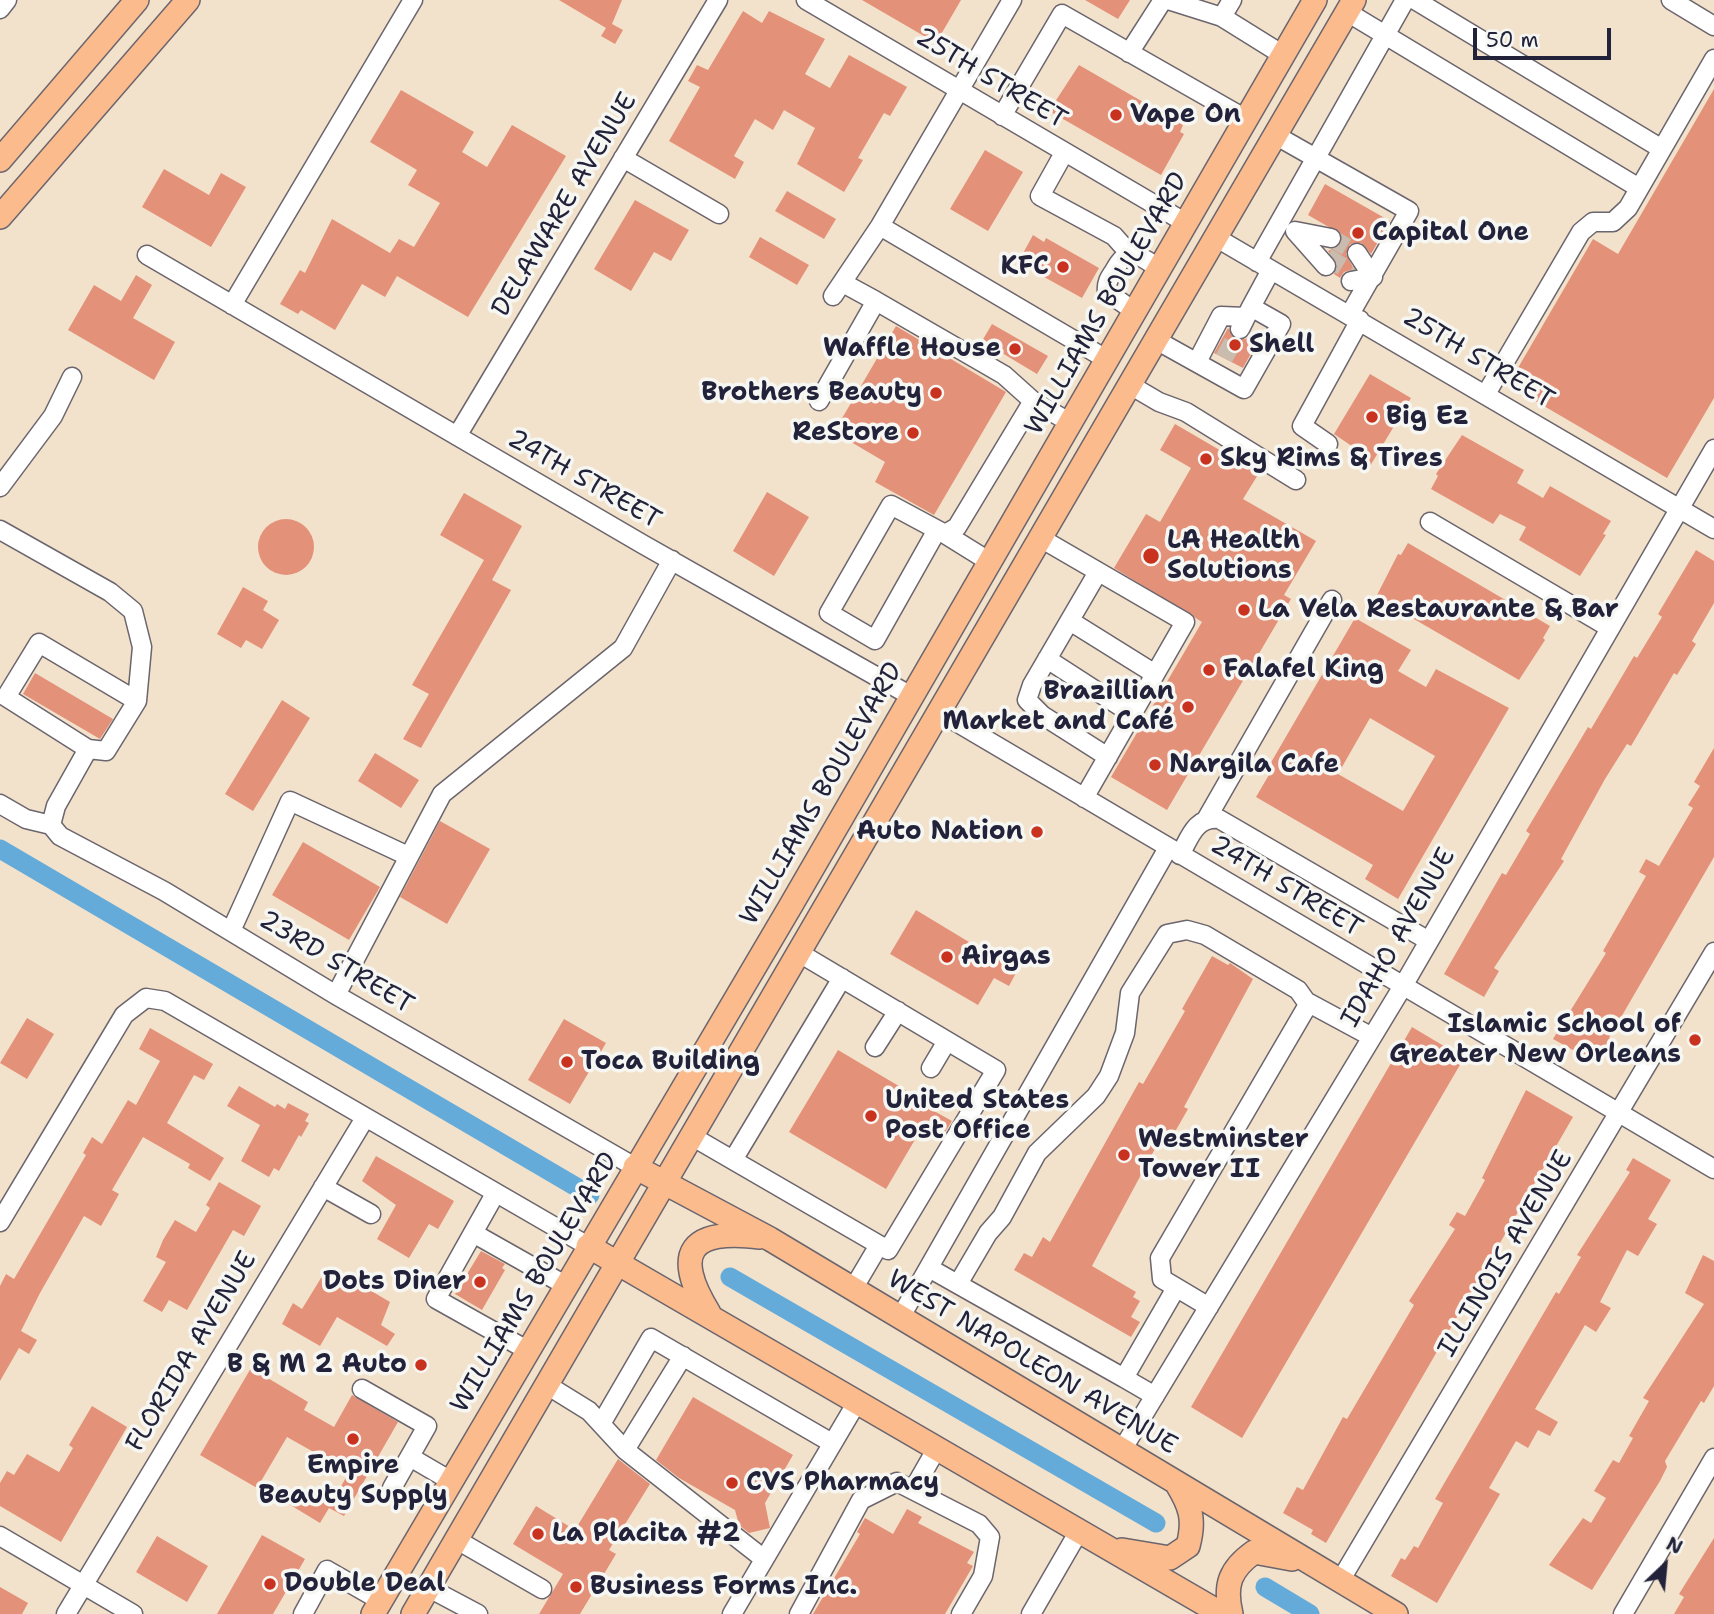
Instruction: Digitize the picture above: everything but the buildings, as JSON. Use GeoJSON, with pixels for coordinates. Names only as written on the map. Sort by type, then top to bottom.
{"type":"FeatureCollection","features":[{"type":"Feature","properties":{"kind":"main road"},"geometry":{"type":"LineString","coordinates":[[0,160],[137,0]]}},
{"type":"Feature","properties":{"kind":"main road"},"geometry":{"type":"LineString","coordinates":[[0,217],[188,0]]}},
{"type":"Feature","properties":{"kind":"main road","name":"WILLIAMS BOULEVARD"},"geometry":{"type":"LineString","coordinates":[[377,1607],[962,611],[1315,0]]}},
{"type":"Feature","properties":{"kind":"main road"},"geometry":{"type":"LineString","coordinates":[[413,1614],[801,954],[1351,6]]}},
{"type":"Feature","properties":{"kind":"main road"},"geometry":{"type":"LineString","coordinates":[[1215,237],[1207,224],[1209,212],[1245,148],[1246,119]]}},
{"type":"Feature","properties":{"kind":"main road"},"geometry":{"type":"LineString","coordinates":[[941,713],[935,697],[936,680],[962,630],[962,611]]}},
{"type":"Feature","properties":{"kind":"main road"},"geometry":{"type":"LineString","coordinates":[[900,784],[901,748],[914,716],[911,696]]}},
{"type":"Feature","properties":{"kind":"main road","name":"WEST NAPOLEON AVENUE"},"geometry":{"type":"LineString","coordinates":[[635,1167],[770,1239],[1396,1614]]}},
{"type":"Feature","properties":{"kind":"main road"},"geometry":{"type":"LineString","coordinates":[[712,1317],[694,1288],[689,1273],[696,1247],[709,1237],[724,1234],[770,1239]]}},
{"type":"Feature","properties":{"kind":"main road"},"geometry":{"type":"LineString","coordinates":[[588,1246],[1222,1614]]}},
{"type":"Feature","properties":{"kind":"main road"},"geometry":{"type":"LineString","coordinates":[[1109,1548],[1170,1558],[1188,1546],[1194,1526],[1191,1507],[1175,1482]]}},
{"type":"Feature","properties":{"kind":"main road"},"geometry":{"type":"LineString","coordinates":[[1231,1614],[1227,1595],[1230,1575],[1238,1564],[1254,1552],[1308,1562]]}},
{"type":"Feature","properties":{"kind":"street"},"geometry":{"type":"LineString","coordinates":[[0,9],[7,0]]}},
{"type":"Feature","properties":{"kind":"street"},"geometry":{"type":"LineString","coordinates":[[232,305],[413,0]]}},
{"type":"Feature","properties":{"kind":"street","name":"DELAWARE AVENUE"},"geometry":{"type":"LineString","coordinates":[[457,436],[718,0]]}},
{"type":"Feature","properties":{"kind":"street","name":"25TH STREET"},"geometry":{"type":"LineString","coordinates":[[806,0],[1186,223]]}},
{"type":"Feature","properties":{"kind":"street"},"geometry":{"type":"LineString","coordinates":[[1012,0],[880,226],[838,290],[876,302],[1004,375],[1033,401],[1069,422]]}},
{"type":"Feature","properties":{"kind":"street"},"geometry":{"type":"LineString","coordinates":[[1129,53],[1165,0],[1222,17],[1283,55]]}},
{"type":"Feature","properties":{"kind":"street"},"geometry":{"type":"LineString","coordinates":[[1222,17],[1232,0]]}},
{"type":"Feature","properties":{"kind":"street"},"geometry":{"type":"LineString","coordinates":[[1246,318],[1264,266],[1287,227],[1318,159],[1405,0]]}},
{"type":"Feature","properties":{"kind":"street"},"geometry":{"type":"LineString","coordinates":[[1415,0],[1662,149]]}},
{"type":"Feature","properties":{"kind":"street"},"geometry":{"type":"LineString","coordinates":[[1671,0],[1714,26]]}},
{"type":"Feature","properties":{"kind":"street"},"geometry":{"type":"LineString","coordinates":[[1351,6],[1387,37],[1639,188]]}},
{"type":"Feature","properties":{"kind":"street"},"geometry":{"type":"LineString","coordinates":[[1002,116],[1062,14],[1246,119]]}},
{"type":"Feature","properties":{"kind":"street"},"geometry":{"type":"LineString","coordinates":[[1486,394],[1581,232],[1593,222],[1614,222],[1620,218],[1714,59]]}},
{"type":"Feature","properties":{"kind":"street"},"geometry":{"type":"LineString","coordinates":[[1275,135],[1409,211],[1373,277],[1302,426],[1328,444]]}},
{"type":"Feature","properties":{"kind":"street"},"geometry":{"type":"LineString","coordinates":[[1064,153],[1040,196],[1114,236],[1129,253],[1159,268]]}},
{"type":"Feature","properties":{"kind":"street"},"geometry":{"type":"LineString","coordinates":[[623,158],[719,214]]}},
{"type":"Feature","properties":{"kind":"street"},"geometry":{"type":"LineString","coordinates":[[880,226],[1106,359]]}},
{"type":"Feature","properties":{"kind":"street"},"geometry":{"type":"LineString","coordinates":[[1287,227],[1328,252],[1287,227]]}},
{"type":"Feature","properties":{"kind":"street","name":"25TH STREET"},"geometry":{"type":"LineString","coordinates":[[1215,237],[1714,529]]}},
{"type":"Feature","properties":{"kind":"street"},"geometry":{"type":"LineString","coordinates":[[1129,253],[1121,257],[1106,284],[1107,292],[1134,311]]}},
{"type":"Feature","properties":{"kind":"street","name":"24TH STREET"},"geometry":{"type":"LineString","coordinates":[[148,255],[911,696]]}},
{"type":"Feature","properties":{"kind":"street"},"geometry":{"type":"LineString","coordinates":[[1373,277],[1354,268],[1373,277]]}},
{"type":"Feature","properties":{"kind":"street"},"geometry":{"type":"LineString","coordinates":[[819,401],[876,302]]}},
{"type":"Feature","properties":{"kind":"street"},"geometry":{"type":"LineString","coordinates":[[1156,340],[1196,362],[1220,366],[1244,389],[1281,324],[1222,316],[1196,362]]}},
{"type":"Feature","properties":{"kind":"street"},"geometry":{"type":"LineString","coordinates":[[0,487],[53,416],[72,377]]}},
{"type":"Feature","properties":{"kind":"street"},"geometry":{"type":"LineString","coordinates":[[1130,385],[1159,402],[1186,412],[1296,480]]}},
{"type":"Feature","properties":{"kind":"street"},"geometry":{"type":"LineString","coordinates":[[990,562],[941,532],[891,505],[829,613],[874,640],[941,532],[957,527],[1033,401]]}},
{"type":"Feature","properties":{"kind":"street","name":"IDAHO AVENUE"},"geometry":{"type":"LineString","coordinates":[[1122,1450],[1403,986],[1714,449]]}},
{"type":"Feature","properties":{"kind":"street"},"geometry":{"type":"LineString","coordinates":[[1430,522],[1610,628]]}},
{"type":"Feature","properties":{"kind":"street"},"geometry":{"type":"LineString","coordinates":[[0,530],[110,592],[133,611],[142,647],[138,701],[106,751],[88,749],[6,697],[40,643],[138,701]]}},
{"type":"Feature","properties":{"kind":"street"},"geometry":{"type":"LineString","coordinates":[[1042,539],[1185,622],[1084,798]]}},
{"type":"Feature","properties":{"kind":"street"},"geometry":{"type":"LineString","coordinates":[[336,995],[442,794],[623,648],[672,560]]}},
{"type":"Feature","properties":{"kind":"street"},"geometry":{"type":"LineString","coordinates":[[1098,572],[1047,659],[1027,700],[1042,715],[1108,757]]}},
{"type":"Feature","properties":{"kind":"street"},"geometry":{"type":"LineString","coordinates":[[1207,818],[1332,600]]}},
{"type":"Feature","properties":{"kind":"street"},"geometry":{"type":"LineString","coordinates":[[817,642],[833,616]]}},
{"type":"Feature","properties":{"kind":"street"},"geometry":{"type":"LineString","coordinates":[[1070,621],[1155,674]]}},
{"type":"Feature","properties":{"kind":"street"},"geometry":{"type":"LineString","coordinates":[[1047,659],[1132,714]]}},
{"type":"Feature","properties":{"kind":"street","name":"24TH STREET"},"geometry":{"type":"LineString","coordinates":[[941,713],[1714,1169]]}},
{"type":"Feature","properties":{"kind":"street"},"geometry":{"type":"LineString","coordinates":[[51,825],[56,806],[88,749]]}},
{"type":"Feature","properties":{"kind":"street"},"geometry":{"type":"LineString","coordinates":[[231,931],[290,801],[408,856]]}},
{"type":"Feature","properties":{"kind":"street","name":"23RD STREET"},"geometry":{"type":"LineString","coordinates":[[0,804],[26,819],[51,825],[60,836],[164,891],[336,995],[635,1167]]}},
{"type":"Feature","properties":{"kind":"street"},"geometry":{"type":"LineString","coordinates":[[900,1318],[1174,851],[1197,823],[1207,818],[1219,819],[1429,942]]}},
{"type":"Feature","properties":{"kind":"street"},"geometry":{"type":"LineString","coordinates":[[958,1284],[988,1233],[1002,1217],[1037,1153],[1096,1096],[1109,1076],[1125,1033],[1130,993],[1167,934],[1186,930],[1205,935],[1298,990],[1308,1004],[1372,1037]]}},
{"type":"Feature","properties":{"kind":"street","name":"ILLINOIS AVENUE"},"geometry":{"type":"LineString","coordinates":[[1340,1581],[1714,952]]}},
{"type":"Feature","properties":{"kind":"street"},"geometry":{"type":"LineString","coordinates":[[694,1137],[888,1250],[996,1070],[801,954]]}},
{"type":"Feature","properties":{"kind":"street"},"geometry":{"type":"LineString","coordinates":[[733,1160],[842,978]]}},
{"type":"Feature","properties":{"kind":"street"},"geometry":{"type":"LineString","coordinates":[[0,1222],[124,1015],[146,998],[165,1001],[588,1246]]}},
{"type":"Feature","properties":{"kind":"street"},"geometry":{"type":"LineString","coordinates":[[1209,1307],[1162,1279],[1160,1258],[1308,1004]]}},
{"type":"Feature","properties":{"kind":"street"},"geometry":{"type":"LineString","coordinates":[[875,1047],[898,1012]]}},
{"type":"Feature","properties":{"kind":"street"},"geometry":{"type":"LineString","coordinates":[[931,1068],[947,1041]]}},
{"type":"Feature","properties":{"kind":"street","name":"FLORIDA AVENUE"},"geometry":{"type":"LineString","coordinates":[[66,1614],[365,1118]]}},
{"type":"Feature","properties":{"kind":"street"},"geometry":{"type":"LineString","coordinates":[[323,1187],[371,1214]]}},
{"type":"Feature","properties":{"kind":"street"},"geometry":{"type":"LineString","coordinates":[[495,1194],[436,1299],[527,1350]]}},
{"type":"Feature","properties":{"kind":"street"},"geometry":{"type":"LineString","coordinates":[[473,1233],[565,1285]]}},
{"type":"Feature","properties":{"kind":"street"},"geometry":{"type":"LineString","coordinates":[[853,1289],[879,1245]]}},
{"type":"Feature","properties":{"kind":"street"},"geometry":{"type":"LineString","coordinates":[[929,1268],[1155,1396]]}},
{"type":"Feature","properties":{"kind":"street"},"geometry":{"type":"LineString","coordinates":[[1124,1378],[1176,1288]]}},
{"type":"Feature","properties":{"kind":"street"},"geometry":{"type":"LineString","coordinates":[[601,1424],[651,1338],[832,1443]]}},
{"type":"Feature","properties":{"kind":"street"},"geometry":{"type":"LineString","coordinates":[[625,1450],[683,1356]]}},
{"type":"Feature","properties":{"kind":"street"},"geometry":{"type":"LineString","coordinates":[[547,1385],[577,1402],[625,1450],[764,1559]]}},
{"type":"Feature","properties":{"kind":"street"},"geometry":{"type":"LineString","coordinates":[[362,1389],[427,1426],[392,1488]]}},
{"type":"Feature","properties":{"kind":"street"},"geometry":{"type":"LineString","coordinates":[[732,1614],[858,1402]]}},
{"type":"Feature","properties":{"kind":"street"},"geometry":{"type":"LineString","coordinates":[[913,1490],[937,1448]]}},
{"type":"Feature","properties":{"kind":"street"},"geometry":{"type":"LineString","coordinates":[[410,1457],[451,1481]]}},
{"type":"Feature","properties":{"kind":"street"},"geometry":{"type":"LineString","coordinates":[[1623,1614],[1714,1458]]}},
{"type":"Feature","properties":{"kind":"street"},"geometry":{"type":"LineString","coordinates":[[799,1614],[861,1500],[897,1482],[979,1524],[990,1537],[983,1576],[961,1614]]}},
{"type":"Feature","properties":{"kind":"street"},"geometry":{"type":"LineString","coordinates":[[1031,1614],[1079,1531]]}},
{"type":"Feature","properties":{"kind":"street"},"geometry":{"type":"LineString","coordinates":[[0,1536],[133,1614]]}},
{"type":"Feature","properties":{"kind":"street"},"geometry":{"type":"LineString","coordinates":[[457,1540],[542,1589]]}},
{"type":"Feature","properties":{"kind":"street"},"geometry":{"type":"LineString","coordinates":[[303,1614],[327,1570],[377,1607]]}},
{"type":"Feature","properties":{"kind":"street"},"geometry":{"type":"LineString","coordinates":[[429,1588],[478,1614]]}},
{"type":"Feature","properties":{"kind":"waterway"},"geometry":{"type":"LineString","coordinates":[[0,849],[590,1195]]}},
{"type":"Feature","properties":{"kind":"waterway"},"geometry":{"type":"LineString","coordinates":[[730,1277],[1156,1523]]}},
{"type":"Feature","properties":{"kind":"waterway"},"geometry":{"type":"LineString","coordinates":[[1265,1587],[1310,1614]]}},
{"type":"Feature","properties":{"kind":"tunnel"},"geometry":{"type":"LineString","coordinates":[[1331,238],[1357,253]]}},
{"type":"Feature","properties":{"kind":"tunnel"},"geometry":{"type":"LineString","coordinates":[[1327,257],[1353,273]]}},
{"type":"Feature","properties":{"kind":"tunnel"},"geometry":{"type":"LineString","coordinates":[[1224,358],[1240,329]]}},
{"type":"Feature","properties":{"kind":"place","name":"Vape On"},"geometry":{"type":"Point","coordinates":[1116,115]}},
{"type":"Feature","properties":{"kind":"place","name":"Capital One"},"geometry":{"type":"Point","coordinates":[1358,233]}},
{"type":"Feature","properties":{"kind":"place","name":"KFC"},"geometry":{"type":"Point","coordinates":[1063,267]}},
{"type":"Feature","properties":{"kind":"place","name":"Shell"},"geometry":{"type":"Point","coordinates":[1235,345]}},
{"type":"Feature","properties":{"kind":"place","name":"Waffle House"},"geometry":{"type":"Point","coordinates":[1015,349]}},
{"type":"Feature","properties":{"kind":"place","name":"Brothers Beauty"},"geometry":{"type":"Point","coordinates":[936,393]}},
{"type":"Feature","properties":{"kind":"place","name":"Big Ez"},"geometry":{"type":"Point","coordinates":[1372,417]}},
{"type":"Feature","properties":{"kind":"place","name":"ReStore"},"geometry":{"type":"Point","coordinates":[913,433]}},
{"type":"Feature","properties":{"kind":"place","name":"Sky Rims & Tires"},"geometry":{"type":"Point","coordinates":[1206,459]}},
{"type":"Feature","properties":{"kind":"place","name":"LA Health Solutions"},"geometry":{"type":"Point","coordinates":[1151,556]}},
{"type":"Feature","properties":{"kind":"place","name":"La Vela Restaurante & Bar"},"geometry":{"type":"Point","coordinates":[1244,610]}},
{"type":"Feature","properties":{"kind":"place","name":"Falafel King"},"geometry":{"type":"Point","coordinates":[1209,670]}},
{"type":"Feature","properties":{"kind":"place","name":"Brazillian Market and Café"},"geometry":{"type":"Point","coordinates":[1188,707]}},
{"type":"Feature","properties":{"kind":"place","name":"Nargila Cafe"},"geometry":{"type":"Point","coordinates":[1155,765]}},
{"type":"Feature","properties":{"kind":"place","name":"Auto Nation"},"geometry":{"type":"Point","coordinates":[1037,832]}},
{"type":"Feature","properties":{"kind":"place","name":"Airgas"},"geometry":{"type":"Point","coordinates":[947,957]}},
{"type":"Feature","properties":{"kind":"place","name":"Islamic School of Greater New Orleans"},"geometry":{"type":"Point","coordinates":[1695,1040]}},
{"type":"Feature","properties":{"kind":"place","name":"Toca Building"},"geometry":{"type":"Point","coordinates":[567,1062]}},
{"type":"Feature","properties":{"kind":"place","name":"United States Post Office"},"geometry":{"type":"Point","coordinates":[871,1116]}},
{"type":"Feature","properties":{"kind":"place","name":"Westminster Tower II"},"geometry":{"type":"Point","coordinates":[1124,1155]}},
{"type":"Feature","properties":{"kind":"place","name":"Dots Diner"},"geometry":{"type":"Point","coordinates":[480,1282]}},
{"type":"Feature","properties":{"kind":"place","name":"B & M 2 Auto"},"geometry":{"type":"Point","coordinates":[421,1365]}},
{"type":"Feature","properties":{"kind":"place","name":"Empire Beauty Supply"},"geometry":{"type":"Point","coordinates":[353,1439]}},
{"type":"Feature","properties":{"kind":"place","name":"CVS Pharmacy"},"geometry":{"type":"Point","coordinates":[732,1483]}},
{"type":"Feature","properties":{"kind":"place","name":"La Placita #2"},"geometry":{"type":"Point","coordinates":[538,1534]}},
{"type":"Feature","properties":{"kind":"place","name":"Double Deal"},"geometry":{"type":"Point","coordinates":[270,1584]}},
{"type":"Feature","properties":{"kind":"place","name":"Business Forms Inc."},"geometry":{"type":"Point","coordinates":[576,1587]}}]}
